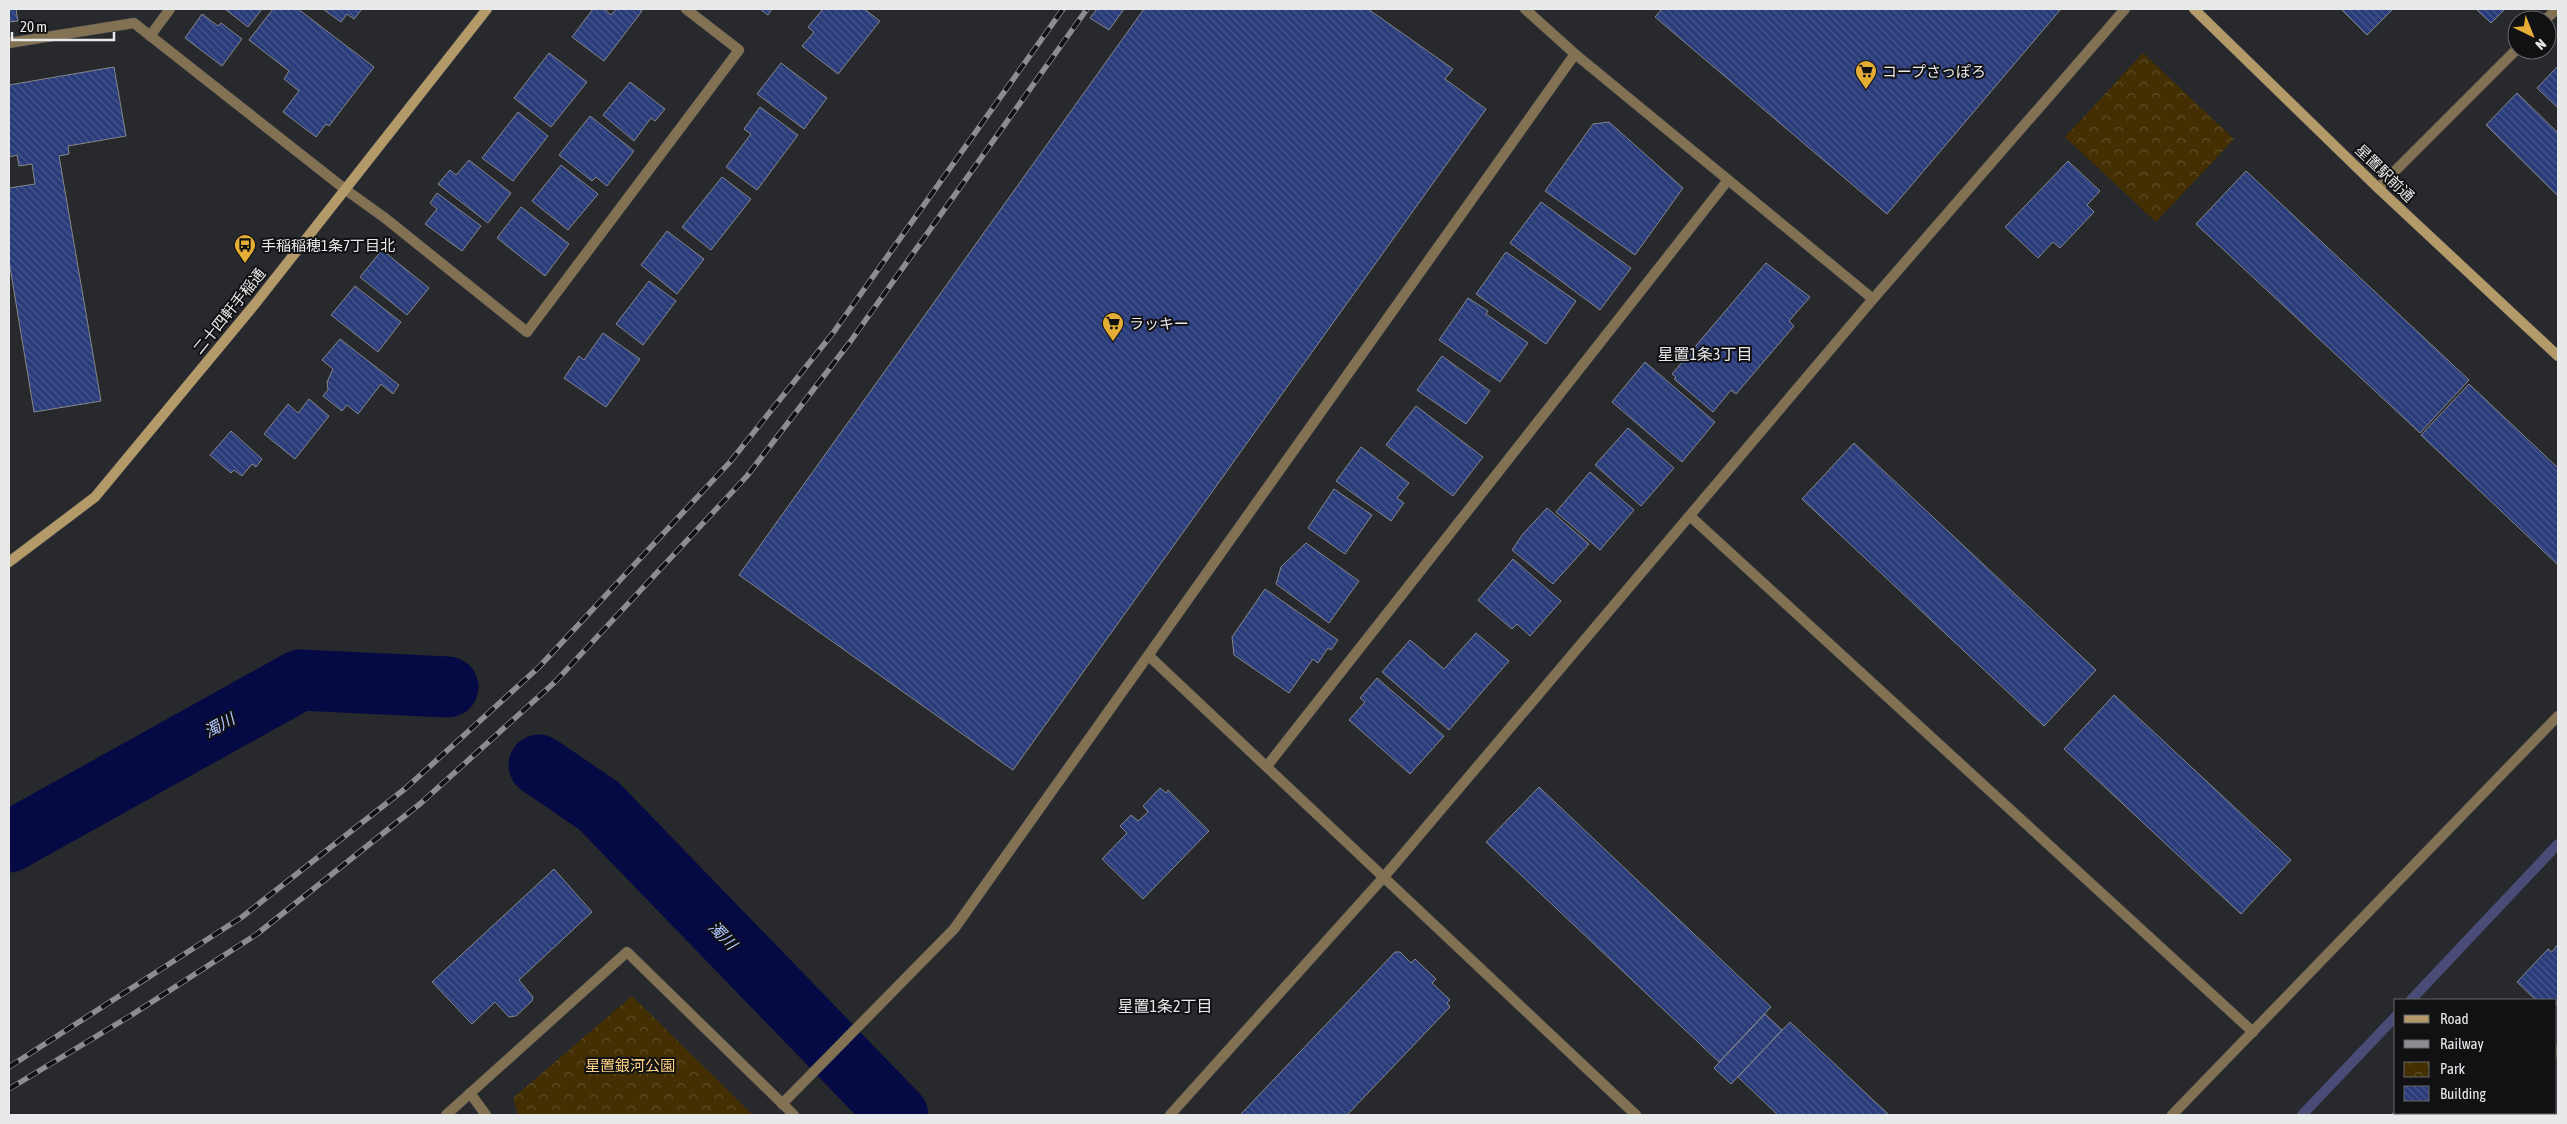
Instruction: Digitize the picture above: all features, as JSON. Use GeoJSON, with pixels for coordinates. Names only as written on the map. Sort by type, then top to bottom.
{"type":"FeatureCollection","features":[{"type":"Feature","properties":{"kind":"street"},"geometry":{"type":"LineString","coordinates":[[150,36],[170,9]]}},
{"type":"Feature","properties":{"kind":"street","name":"二十四軒手稲通"},"geometry":{"type":"LineString","coordinates":[[9,562],[95,497],[346,190],[487,9]]}},
{"type":"Feature","properties":{"kind":"street"},"geometry":{"type":"LineString","coordinates":[[9,44],[134,23],[346,190],[385,218],[527,332],[739,50],[686,9]]}},
{"type":"Feature","properties":{"kind":"street"},"geometry":{"type":"LineString","coordinates":[[1524,9],[1575,54],[1873,299]]}},
{"type":"Feature","properties":{"kind":"street"},"geometry":{"type":"LineString","coordinates":[[1170,1115],[1382,878],[1873,299],[2125,9]]}},
{"type":"Feature","properties":{"kind":"street","name":"星置駅前通"},"geometry":{"type":"LineString","coordinates":[[2194,9],[2378,188],[2558,356]]}},
{"type":"Feature","properties":{"kind":"street"},"geometry":{"type":"LineString","coordinates":[[782,1104],[954,930],[1575,54]]}},
{"type":"Feature","properties":{"kind":"street"},"geometry":{"type":"LineString","coordinates":[[2378,188],[2507,58]]}},
{"type":"Feature","properties":{"kind":"street"},"geometry":{"type":"LineString","coordinates":[[1266,766],[1728,180]]}},
{"type":"Feature","properties":{"kind":"street"},"geometry":{"type":"LineString","coordinates":[[1690,516],[2253,1032]]}},
{"type":"Feature","properties":{"kind":"street"},"geometry":{"type":"LineString","coordinates":[[1149,656],[1382,878],[1636,1115]]}},
{"type":"Feature","properties":{"kind":"street"},"geometry":{"type":"LineString","coordinates":[[2172,1115],[2558,716]]}},
{"type":"Feature","properties":{"kind":"street"},"geometry":{"type":"LineString","coordinates":[[446,1115],[627,952],[794,1115]]}},
{"type":"Feature","properties":{"kind":"street"},"geometry":{"type":"LineString","coordinates":[[470,1094],[486,1115]]}},
{"type":"Feature","properties":{"kind":"green space"},"geometry":{"type":"Polygon","coordinates":[[[2143,53],[2234,139],[2156,222],[2065,137],[2143,53]]]}},
{"type":"Feature","properties":{"kind":"green space","name":"星置銀河公園"},"geometry":{"type":"Polygon","coordinates":[[[632,996],[753,1115],[518,1115],[513,1098],[632,996]]]}},
{"type":"Feature","properties":{"kind":"building"},"geometry":{"type":"Polygon","coordinates":[[[9,9],[16,9],[18,21],[9,22],[9,9]]]}},
{"type":"Feature","properties":{"kind":"building"},"geometry":{"type":"Polygon","coordinates":[[[225,9],[262,9],[248,27],[225,9]]]}},
{"type":"Feature","properties":{"kind":"building"},"geometry":{"type":"Polygon","coordinates":[[[273,9],[298,9],[374,67],[329,126],[326,124],[316,137],[283,112],[299,91],[284,79],[289,71],[249,40],[273,9]]]}},
{"type":"Feature","properties":{"kind":"building"},"geometry":{"type":"Polygon","coordinates":[[[323,9],[362,9],[354,19],[347,14],[341,22],[323,9]]]}},
{"type":"Feature","properties":{"kind":"building"},"geometry":{"type":"Polygon","coordinates":[[[593,9],[604,9],[611,15],[616,9],[639,9],[642,11],[604,61],[572,37],[593,9]]]}},
{"type":"Feature","properties":{"kind":"building"},"geometry":{"type":"Polygon","coordinates":[[[760,9],[772,9],[768,15],[760,9]]]}},
{"type":"Feature","properties":{"kind":"building"},"geometry":{"type":"Polygon","coordinates":[[[823,9],[864,9],[880,21],[838,74],[802,46],[814,32],[808,27],[823,9]]]}},
{"type":"Feature","properties":{"kind":"building"},"geometry":{"type":"Polygon","coordinates":[[[1097,9],[1124,9],[1109,30],[1090,18],[1097,9]]]}},
{"type":"Feature","properties":{"kind":"building","name":"ラッキー"},"geometry":{"type":"Polygon","coordinates":[[[1144,9],[1368,9],[1453,69],[1445,79],[1486,109],[1013,770],[739,575],[1144,9]]]}},
{"type":"Feature","properties":{"kind":"building","name":"コープさっぽろ"},"geometry":{"type":"Polygon","coordinates":[[[1662,9],[2061,9],[1887,214],[1655,17],[1662,9]]]}},
{"type":"Feature","properties":{"kind":"building"},"geometry":{"type":"Polygon","coordinates":[[[2341,9],[2393,9],[2367,35],[2341,9]]]}},
{"type":"Feature","properties":{"kind":"building"},"geometry":{"type":"Polygon","coordinates":[[[2476,9],[2505,9],[2491,23],[2476,9]]]}},
{"type":"Feature","properties":{"kind":"building"},"geometry":{"type":"Polygon","coordinates":[[[202,14],[218,26],[221,23],[242,39],[222,66],[185,38],[202,14]]]}},
{"type":"Feature","properties":{"kind":"building"},"geometry":{"type":"Polygon","coordinates":[[[549,53],[587,82],[551,127],[514,98],[549,53]]]}},
{"type":"Feature","properties":{"kind":"building"},"geometry":{"type":"Polygon","coordinates":[[[781,63],[827,98],[804,129],[757,94],[781,63]]]}},
{"type":"Feature","properties":{"kind":"building"},"geometry":{"type":"Polygon","coordinates":[[[2558,66],[2558,108],[2537,88],[2558,66]]]}},
{"type":"Feature","properties":{"kind":"building"},"geometry":{"type":"Polygon","coordinates":[[[114,67],[126,136],[68,146],[69,154],[59,156],[101,401],[34,412],[9,261],[9,188],[35,184],[32,164],[19,166],[17,155],[9,157],[9,85],[114,67]]]}},
{"type":"Feature","properties":{"kind":"building"},"geometry":{"type":"Polygon","coordinates":[[[630,82],[665,109],[655,121],[651,118],[634,141],[603,115],[630,82]]]}},
{"type":"Feature","properties":{"kind":"building"},"geometry":{"type":"Polygon","coordinates":[[[2517,93],[2558,133],[2558,196],[2486,125],[2517,93]]]}},
{"type":"Feature","properties":{"kind":"building"},"geometry":{"type":"Polygon","coordinates":[[[760,107],[798,135],[757,190],[726,167],[751,134],[744,129],[760,107]]]}},
{"type":"Feature","properties":{"kind":"building"},"geometry":{"type":"Polygon","coordinates":[[[518,112],[548,136],[513,181],[482,158],[518,112]]]}},
{"type":"Feature","properties":{"kind":"building"},"geometry":{"type":"Polygon","coordinates":[[[590,116],[634,151],[607,186],[596,177],[592,181],[559,155],[590,116]]]}},
{"type":"Feature","properties":{"kind":"building"},"geometry":{"type":"Polygon","coordinates":[[[1609,122],[1683,188],[1635,255],[1545,191],[1593,124],[1609,122]]]}},
{"type":"Feature","properties":{"kind":"building"},"geometry":{"type":"Polygon","coordinates":[[[469,160],[511,193],[488,223],[438,184],[450,170],[456,175],[469,160]]]}},
{"type":"Feature","properties":{"kind":"building"},"geometry":{"type":"Polygon","coordinates":[[[2068,161],[2100,191],[2087,205],[2094,212],[2060,248],[2053,242],[2038,258],[2005,227],[2068,161]]]}},
{"type":"Feature","properties":{"kind":"building"},"geometry":{"type":"Polygon","coordinates":[[[561,165],[598,194],[568,230],[532,201],[561,165]]]}},
{"type":"Feature","properties":{"kind":"building"},"geometry":{"type":"Polygon","coordinates":[[[2246,171],[2469,380],[2420,433],[2196,224],[2246,171]]]}},
{"type":"Feature","properties":{"kind":"building"},"geometry":{"type":"Polygon","coordinates":[[[722,177],[751,199],[711,250],[682,227],[722,177]]]}},
{"type":"Feature","properties":{"kind":"building"},"geometry":{"type":"Polygon","coordinates":[[[437,193],[481,226],[462,251],[425,224],[437,209],[430,203],[437,193]]]}},
{"type":"Feature","properties":{"kind":"building"},"geometry":{"type":"Polygon","coordinates":[[[1541,202],[1631,268],[1600,310],[1510,243],[1541,202]]]}},
{"type":"Feature","properties":{"kind":"building"},"geometry":{"type":"Polygon","coordinates":[[[521,207],[569,244],[545,276],[497,238],[521,207]]]}},
{"type":"Feature","properties":{"kind":"building"},"geometry":{"type":"Polygon","coordinates":[[[667,231],[704,259],[677,294],[641,265],[667,231]]]}},
{"type":"Feature","properties":{"kind":"building"},"geometry":{"type":"Polygon","coordinates":[[[382,250],[429,288],[407,315],[360,277],[382,250]]]}},
{"type":"Feature","properties":{"kind":"building"},"geometry":{"type":"Polygon","coordinates":[[[1506,252],[1576,301],[1546,344],[1476,294],[1506,252]]]}},
{"type":"Feature","properties":{"kind":"building"},"geometry":{"type":"Polygon","coordinates":[[[1766,263],[1810,297],[1789,321],[1794,326],[1736,394],[1731,390],[1713,412],[1674,379],[1676,377],[1672,374],[1766,263]]]}},
{"type":"Feature","properties":{"kind":"building"},"geometry":{"type":"Polygon","coordinates":[[[649,281],[676,301],[643,345],[616,324],[649,281]]]}},
{"type":"Feature","properties":{"kind":"building"},"geometry":{"type":"Polygon","coordinates":[[[355,286],[401,322],[378,352],[331,315],[355,286]]]}},
{"type":"Feature","properties":{"kind":"building"},"geometry":{"type":"Polygon","coordinates":[[[1468,298],[1488,311],[1486,314],[1528,343],[1500,382],[1439,340],[1468,298]]]}},
{"type":"Feature","properties":{"kind":"building"},"geometry":{"type":"Polygon","coordinates":[[[603,333],[640,359],[606,407],[564,378],[579,356],[584,360],[603,333]]]}},
{"type":"Feature","properties":{"kind":"building"},"geometry":{"type":"Polygon","coordinates":[[[340,339],[399,385],[393,394],[381,384],[358,414],[347,405],[342,411],[323,396],[328,390],[327,382],[333,369],[322,360],[340,339]]]}},
{"type":"Feature","properties":{"kind":"building"},"geometry":{"type":"Polygon","coordinates":[[[1442,356],[1490,391],[1466,424],[1417,390],[1442,356]]]}},
{"type":"Feature","properties":{"kind":"building"},"geometry":{"type":"Polygon","coordinates":[[[1645,362],[1715,422],[1682,462],[1612,402],[1645,362]]]}},
{"type":"Feature","properties":{"kind":"building"},"geometry":{"type":"Polygon","coordinates":[[[2469,384],[2558,468],[2558,565],[2421,435],[2469,384]]]}},
{"type":"Feature","properties":{"kind":"building"},"geometry":{"type":"Polygon","coordinates":[[[309,399],[329,416],[295,459],[264,434],[288,404],[298,413],[309,399]]]}},
{"type":"Feature","properties":{"kind":"building"},"geometry":{"type":"Polygon","coordinates":[[[1416,406],[1483,457],[1453,496],[1386,445],[1416,406]]]}},
{"type":"Feature","properties":{"kind":"building"},"geometry":{"type":"Polygon","coordinates":[[[1628,428],[1674,468],[1641,506],[1595,465],[1628,428]]]}},
{"type":"Feature","properties":{"kind":"building"},"geometry":{"type":"Polygon","coordinates":[[[231,431],[262,459],[256,467],[252,464],[242,476],[234,470],[231,473],[210,455],[231,431]]]}},
{"type":"Feature","properties":{"kind":"building"},"geometry":{"type":"Polygon","coordinates":[[[1854,443],[2096,670],[2044,726],[1802,499],[1854,443]]]}},
{"type":"Feature","properties":{"kind":"building"},"geometry":{"type":"Polygon","coordinates":[[[1361,447],[1409,483],[1397,498],[1404,503],[1391,521],[1336,481],[1361,447]]]}},
{"type":"Feature","properties":{"kind":"building"},"geometry":{"type":"Polygon","coordinates":[[[1590,472],[1634,510],[1600,550],[1556,512],[1590,472]]]}},
{"type":"Feature","properties":{"kind":"building"},"geometry":{"type":"Polygon","coordinates":[[[1334,489],[1372,515],[1345,554],[1308,528],[1334,489]]]}},
{"type":"Feature","properties":{"kind":"building"},"geometry":{"type":"Polygon","coordinates":[[[1547,508],[1589,544],[1553,584],[1512,550],[1522,535],[1547,508]]]}},
{"type":"Feature","properties":{"kind":"building"},"geometry":{"type":"Polygon","coordinates":[[[1306,543],[1359,581],[1329,623],[1276,584],[1281,567],[1306,543]]]}},
{"type":"Feature","properties":{"kind":"building"},"geometry":{"type":"Polygon","coordinates":[[[1513,559],[1561,601],[1530,636],[1517,624],[1512,629],[1478,600],[1513,559]]]}},
{"type":"Feature","properties":{"kind":"building"},"geometry":{"type":"Polygon","coordinates":[[[1265,589],[1338,640],[1331,650],[1328,648],[1318,663],[1313,659],[1289,693],[1234,655],[1232,637],[1265,589]]]}},
{"type":"Feature","properties":{"kind":"building"},"geometry":{"type":"Polygon","coordinates":[[[1476,633],[1509,661],[1449,730],[1382,672],[1410,640],[1444,669],[1476,633]]]}},
{"type":"Feature","properties":{"kind":"building"},"geometry":{"type":"Polygon","coordinates":[[[1377,678],[1444,736],[1410,774],[1349,720],[1365,702],[1360,698],[1377,678]]]}},
{"type":"Feature","properties":{"kind":"building"},"geometry":{"type":"Polygon","coordinates":[[[2114,695],[2291,860],[2241,914],[2064,749],[2114,695]]]}},
{"type":"Feature","properties":{"kind":"building"},"geometry":{"type":"Polygon","coordinates":[[[1539,787],[1771,1007],[1719,1062],[1486,842],[1539,787]]]}},
{"type":"Feature","properties":{"kind":"building"},"geometry":{"type":"Polygon","coordinates":[[[1160,788],[1166,793],[1168,790],[1209,831],[1143,899],[1102,859],[1127,833],[1120,826],[1131,815],[1138,821],[1148,812],[1143,806],[1160,788]]]}},
{"type":"Feature","properties":{"kind":"building"},"geometry":{"type":"Polygon","coordinates":[[[554,869],[592,912],[519,980],[533,997],[532,1001],[516,1016],[509,1017],[495,1002],[472,1024],[432,982],[554,869]]]}},
{"type":"Feature","properties":{"kind":"building"},"geometry":{"type":"Polygon","coordinates":[[[2558,944],[2557,1004],[2557,999],[2535,999],[2517,982],[2548,949],[2552,952],[2558,944]]]}},
{"type":"Feature","properties":{"kind":"building"},"geometry":{"type":"Polygon","coordinates":[[[1395,952],[1400,952],[1411,963],[1415,959],[1436,979],[1432,983],[1450,1000],[1447,1003],[1450,1007],[1347,1115],[1240,1115],[1395,952]]]}},
{"type":"Feature","properties":{"kind":"building"},"geometry":{"type":"Polygon","coordinates":[[[1765,1014],[1782,1030],[1731,1084],[1714,1068],[1765,1014]]]}},
{"type":"Feature","properties":{"kind":"building"},"geometry":{"type":"Polygon","coordinates":[[[1790,1022],[1889,1115],[1778,1115],[1738,1077],[1790,1022]]]}},
{"type":"Feature","properties":{"kind":"building"},"geometry":{"type":"Polygon","coordinates":[[[2394,1112],[2394,1114],[2414,1115],[2391,1115],[2394,1112]]]}},
{"type":"Feature","properties":{"kind":"waterway","name":"濁川"},"geometry":{"type":"LineString","coordinates":[[9,842],[300,680],[448,687]]}},
{"type":"Feature","properties":{"kind":"waterway","name":"濁川"},"geometry":{"type":"LineString","coordinates":[[539,765],[599,806],[898,1115]]}},
{"type":"Feature","properties":{"kind":"waterway"},"geometry":{"type":"LineString","coordinates":[[2412,999],[2558,844]]}},
{"type":"Feature","properties":{"kind":"waterway"},"geometry":{"type":"LineString","coordinates":[[2302,1115],[2394,1018]]}},
{"type":"Feature","properties":{"kind":"railway"},"geometry":{"type":"LineString","coordinates":[[9,1067],[242,917],[406,788],[538,668],[730,462],[833,333],[1063,9]]}},
{"type":"Feature","properties":{"kind":"railway"},"geometry":{"type":"LineString","coordinates":[[9,1089],[130,1016],[257,934],[421,803],[556,681],[747,476],[850,342],[1087,9]]}},
{"type":"Feature","properties":{"kind":"place","name":"コープさっぽろ"},"geometry":{"type":"Point","coordinates":[1866,90]}},
{"type":"Feature","properties":{"kind":"place","name":"手稲稲穂1条7丁目北"},"geometry":{"type":"Point","coordinates":[245,264]}},
{"type":"Feature","properties":{"kind":"place","name":"ラッキー"},"geometry":{"type":"Point","coordinates":[1113,342]}},
{"type":"Feature","properties":{"kind":"district","name":"星置1条3丁目"},"geometry":{"type":"Point","coordinates":[1705,354]}},
{"type":"Feature","properties":{"kind":"district","name":"星置1条2丁目"},"geometry":{"type":"Point","coordinates":[1165,1006]}}]}
